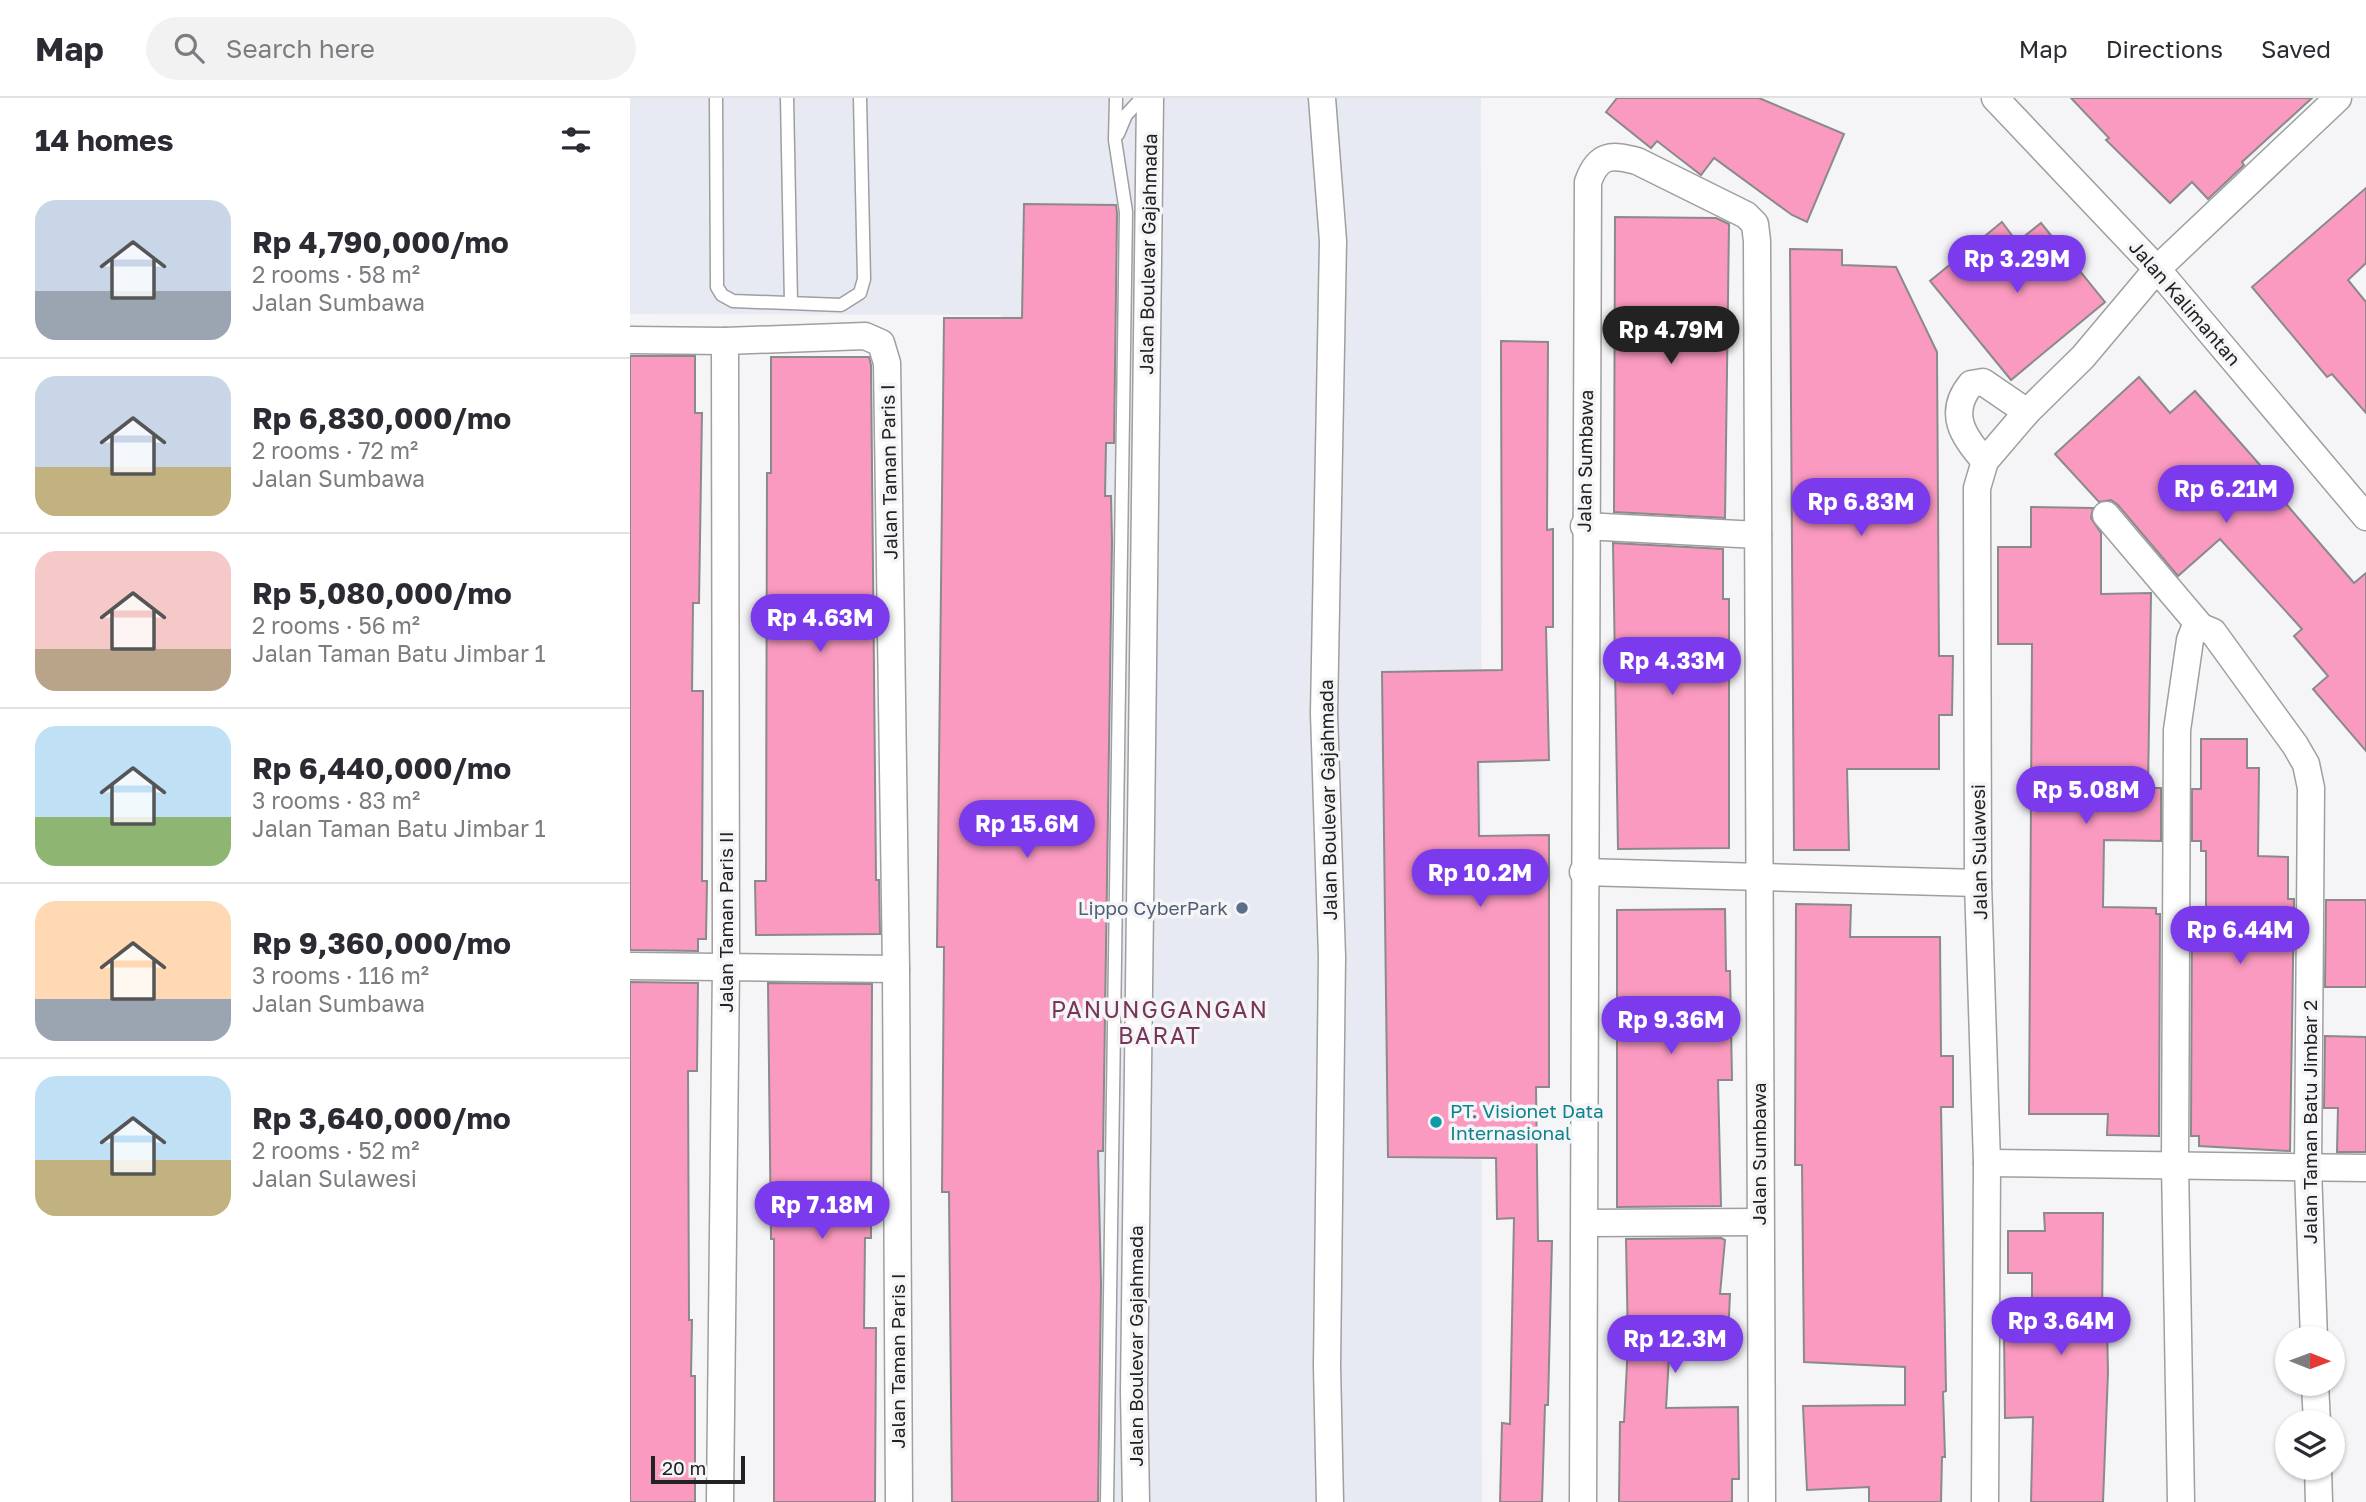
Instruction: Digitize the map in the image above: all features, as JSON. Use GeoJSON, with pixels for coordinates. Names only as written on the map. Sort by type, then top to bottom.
{"type":"FeatureCollection","features":[{"type":"Feature","properties":{"kind":"street","name":"Jalan Boulevar Gajahmada"},"geometry":{"type":"LineString","coordinates":[[1136,1502],[1134,1392],[1150,98]]}},
{"type":"Feature","properties":{"kind":"street","name":"Jalan Boulevar Gajahmada"},"geometry":{"type":"LineString","coordinates":[[1322,98],[1333,241],[1324,713],[1332,957],[1327,1366],[1330,1502]]}},
{"type":"Feature","properties":{"kind":"street","name":"Jalan Kalimantan"},"geometry":{"type":"LineString","coordinates":[[1995,98],[2157,269],[2366,517]]}},
{"type":"Feature","properties":{"kind":"street","name":"Jalan Sulawesi"},"geometry":{"type":"LineString","coordinates":[[1984,1502],[1987,1163],[1978,883],[1977,488],[1985,461],[2027,412],[2083,358],[2157,269],[2338,98]]}},
{"type":"Feature","properties":{"kind":"street","name":"Jalan Sumbawa"},"geometry":{"type":"LineString","coordinates":[[1583,1502],[1586,1223],[1584,526],[1588,182],[1594,166],[1604,159],[1619,156],[1637,161],[1734,209],[1755,224],[1762,1502]]}},
{"type":"Feature","properties":{"kind":"street","name":"Jalan Taman Paris I"},"geometry":{"type":"LineString","coordinates":[[630,340],[725,341],[865,336],[881,343],[887,363],[896,969],[899,1502]]}},
{"type":"Feature","properties":{"kind":"street","name":"Jalan Taman Paris II"},"geometry":{"type":"LineString","coordinates":[[720,1502],[726,966],[725,341]]}},
{"type":"Feature","properties":{"kind":"street"},"geometry":{"type":"LineString","coordinates":[[1985,461],[1964,438],[1959,417],[1961,396],[1971,384],[1983,382],[2027,412]]}},
{"type":"Feature","properties":{"kind":"street","name":"Jalan Taman Batu Jimbar 2"},"geometry":{"type":"LineString","coordinates":[[2106,515],[2196,633],[2213,632],[2306,764],[2311,788],[2308,1169],[2314,1326]]}},
{"type":"Feature","properties":{"kind":"street"},"geometry":{"type":"LineString","coordinates":[[1584,526],[1758,535]]}},
{"type":"Feature","properties":{"kind":"street"},"geometry":{"type":"LineString","coordinates":[[2181,1502],[2175,1164],[2177,730],[2196,633]]}},
{"type":"Feature","properties":{"kind":"street"},"geometry":{"type":"LineString","coordinates":[[1583,872],[1978,883]]}},
{"type":"Feature","properties":{"kind":"street"},"geometry":{"type":"LineString","coordinates":[[630,966],[896,969]]}},
{"type":"Feature","properties":{"kind":"street"},"geometry":{"type":"LineString","coordinates":[[1987,1163],[2366,1168]]}},
{"type":"Feature","properties":{"kind":"street"},"geometry":{"type":"LineString","coordinates":[[1586,1223],[1760,1222]]}},
{"type":"Feature","properties":{"kind":"street"},"geometry":{"type":"LineString","coordinates":[[2318,1480],[2319,1502]]}},
{"type":"Feature","properties":{"kind":"lane"},"geometry":{"type":"LineString","coordinates":[[716,98],[717,287],[722,295],[733,301],[841,305],[860,293],[864,279],[860,98]]}},
{"type":"Feature","properties":{"kind":"lane"},"geometry":{"type":"LineString","coordinates":[[787,98],[791,302]]}},
{"type":"Feature","properties":{"kind":"lane"},"geometry":{"type":"LineString","coordinates":[[1107,1502],[1126,212],[1115,141],[1116,98]]}},
{"type":"Feature","properties":{"kind":"lane"},"geometry":{"type":"LineString","coordinates":[[1115,141],[1126,115],[1142,98]]}},
{"type":"Feature","properties":{"kind":"shaded area","name":"Lippo CyberPark"},"geometry":{"type":"Polygon","coordinates":[[[630,98],[1481,98],[1482,1502],[1004,1502],[1001,315],[630,314],[630,98]]]}},
{"type":"Feature","properties":{"kind":"building"},"geometry":{"type":"Polygon","coordinates":[[[1617,98],[1759,98],[1844,134],[1807,222],[1792,215],[1714,158],[1701,175],[1657,141],[1651,148],[1606,112],[1617,98]]]}},
{"type":"Feature","properties":{"kind":"building"},"geometry":{"type":"Polygon","coordinates":[[[2071,98],[2312,98],[2242,162],[2244,165],[2208,199],[2192,182],[2170,203],[2106,140],[2109,138],[2071,98]]]}},
{"type":"Feature","properties":{"kind":"building"},"geometry":{"type":"Polygon","coordinates":[[[2366,188],[2366,263],[2348,280],[2366,302],[2366,413],[2332,374],[2327,377],[2252,287],[2366,188]]]}},
{"type":"Feature","properties":{"kind":"building"},"geometry":{"type":"Polygon","coordinates":[[[1024,204],[1116,205],[1117,213],[1114,443],[1106,443],[1105,496],[1111,496],[1112,541],[1103,1151],[1098,1151],[1101,1284],[1098,1502],[952,1502],[949,1192],[942,1192],[944,947],[937,947],[944,318],[1022,318],[1024,204]]]}},
{"type":"Feature","properties":{"kind":"building"},"geometry":{"type":"Polygon","coordinates":[[[1615,217],[1716,218],[1729,224],[1725,518],[1614,512],[1615,217]]]}},
{"type":"Feature","properties":{"kind":"building"},"geometry":{"type":"Polygon","coordinates":[[[2002,222],[2017,242],[2041,223],[2105,302],[2011,380],[1930,281],[2002,222]]]}},
{"type":"Feature","properties":{"kind":"building"},"geometry":{"type":"Polygon","coordinates":[[[1790,249],[1842,250],[1842,265],[1896,267],[1937,352],[1939,656],[1953,656],[1952,715],[1939,715],[1939,769],[1847,769],[1849,850],[1794,850],[1790,249]]]}},
{"type":"Feature","properties":{"kind":"building"},"geometry":{"type":"Polygon","coordinates":[[[1501,341],[1548,342],[1547,530],[1553,529],[1553,627],[1546,627],[1549,760],[1478,762],[1479,836],[1549,835],[1549,1087],[1536,1087],[1538,1241],[1552,1241],[1548,1405],[1545,1405],[1542,1502],[1500,1502],[1502,1423],[1510,1424],[1514,1218],[1497,1219],[1496,1158],[1388,1157],[1382,672],[1502,670],[1501,341]]]}},
{"type":"Feature","properties":{"kind":"building"},"geometry":{"type":"Polygon","coordinates":[[[630,356],[695,356],[695,413],[702,413],[699,603],[693,603],[692,691],[703,691],[702,881],[707,881],[706,939],[698,939],[698,951],[630,950],[630,356]]]}},
{"type":"Feature","properties":{"kind":"building"},"geometry":{"type":"Polygon","coordinates":[[[771,357],[869,357],[871,365],[876,880],[879,880],[880,934],[756,935],[755,881],[766,881],[767,473],[771,473],[771,357]]]}},
{"type":"Feature","properties":{"kind":"building"},"geometry":{"type":"Polygon","coordinates":[[[2139,377],[2170,413],[2195,391],[2267,473],[2263,477],[2354,583],[2366,573],[2366,751],[2313,689],[2328,676],[2294,636],[2302,629],[2220,539],[2178,576],[2118,505],[2111,500],[2099,502],[2055,454],[2139,377]]]}},
{"type":"Feature","properties":{"kind":"building"},"geometry":{"type":"Polygon","coordinates":[[[2031,507],[2093,508],[2091,518],[2101,533],[2101,594],[2151,593],[2148,788],[2161,788],[2161,841],[2104,840],[2103,907],[2156,908],[2156,914],[2160,914],[2159,1136],[2107,1135],[2108,1114],[2029,1114],[2032,644],[1998,644],[1998,547],[2031,547],[2031,507]]]}},
{"type":"Feature","properties":{"kind":"building"},"geometry":{"type":"Polygon","coordinates":[[[1613,543],[1723,549],[1723,599],[1729,599],[1729,848],[1618,849],[1613,543]]]}},
{"type":"Feature","properties":{"kind":"building"},"geometry":{"type":"Polygon","coordinates":[[[2201,739],[2247,739],[2247,768],[2259,768],[2258,856],[2288,857],[2288,899],[2294,899],[2290,1151],[2199,1146],[2199,1136],[2191,1136],[2192,914],[2206,914],[2206,851],[2201,851],[2201,841],[2192,841],[2192,789],[2201,789],[2201,739]]]}},
{"type":"Feature","properties":{"kind":"building"},"geometry":{"type":"Polygon","coordinates":[[[2326,900],[2366,900],[2366,987],[2325,987],[2326,900]]]}},
{"type":"Feature","properties":{"kind":"building"},"geometry":{"type":"Polygon","coordinates":[[[1796,904],[1851,905],[1850,937],[1940,937],[1941,1056],[1953,1056],[1953,1107],[1941,1107],[1946,1391],[1943,1392],[1945,1457],[1942,1457],[1941,1502],[1869,1502],[1869,1487],[1807,1490],[1803,1406],[1905,1405],[1905,1367],[1804,1362],[1802,1165],[1795,1165],[1796,904]]]}},
{"type":"Feature","properties":{"kind":"building"},"geometry":{"type":"Polygon","coordinates":[[[1725,909],[1726,971],[1730,971],[1732,1080],[1718,1080],[1721,1206],[1617,1207],[1617,910],[1725,909]]]}},
{"type":"Feature","properties":{"kind":"building"},"geometry":{"type":"Polygon","coordinates":[[[630,982],[698,983],[697,1071],[688,1071],[689,1320],[692,1320],[691,1376],[695,1376],[695,1502],[630,1502],[630,982]]]}},
{"type":"Feature","properties":{"kind":"building"},"geometry":{"type":"Polygon","coordinates":[[[768,983],[872,984],[871,1238],[865,1238],[864,1328],[876,1328],[875,1502],[774,1502],[774,1239],[771,1239],[768,983]]]}},
{"type":"Feature","properties":{"kind":"building"},"geometry":{"type":"Polygon","coordinates":[[[2325,1036],[2366,1037],[2366,1152],[2337,1152],[2338,1108],[2324,1108],[2325,1036]]]}},
{"type":"Feature","properties":{"kind":"building"},"geometry":{"type":"Polygon","coordinates":[[[2044,1213],[2103,1213],[2102,1326],[2107,1326],[2108,1372],[2103,1502],[2031,1502],[2033,1417],[2005,1418],[2004,1327],[2032,1327],[2032,1273],[2008,1273],[2008,1231],[2045,1231],[2044,1213]]]}},
{"type":"Feature","properties":{"kind":"building"},"geometry":{"type":"Polygon","coordinates":[[[1626,1239],[1725,1240],[1720,1294],[1730,1294],[1727,1359],[1669,1357],[1666,1408],[1738,1407],[1739,1479],[1732,1479],[1732,1502],[1619,1502],[1620,1422],[1624,1422],[1628,1344],[1626,1239]]]}},
{"type":"Feature","properties":{"kind":"place","name":"Lippo CyberPark"},"geometry":{"type":"Point","coordinates":[1242,908]}},
{"type":"Feature","properties":{"kind":"place","name":"PT. Visionet Data Internasional"},"geometry":{"type":"Point","coordinates":[1436,1122]}},
{"type":"Feature","properties":{"kind":"district","name":"PANUNGGANGAN BARAT"},"geometry":{"type":"Point","coordinates":[1160,1023]}}]}
